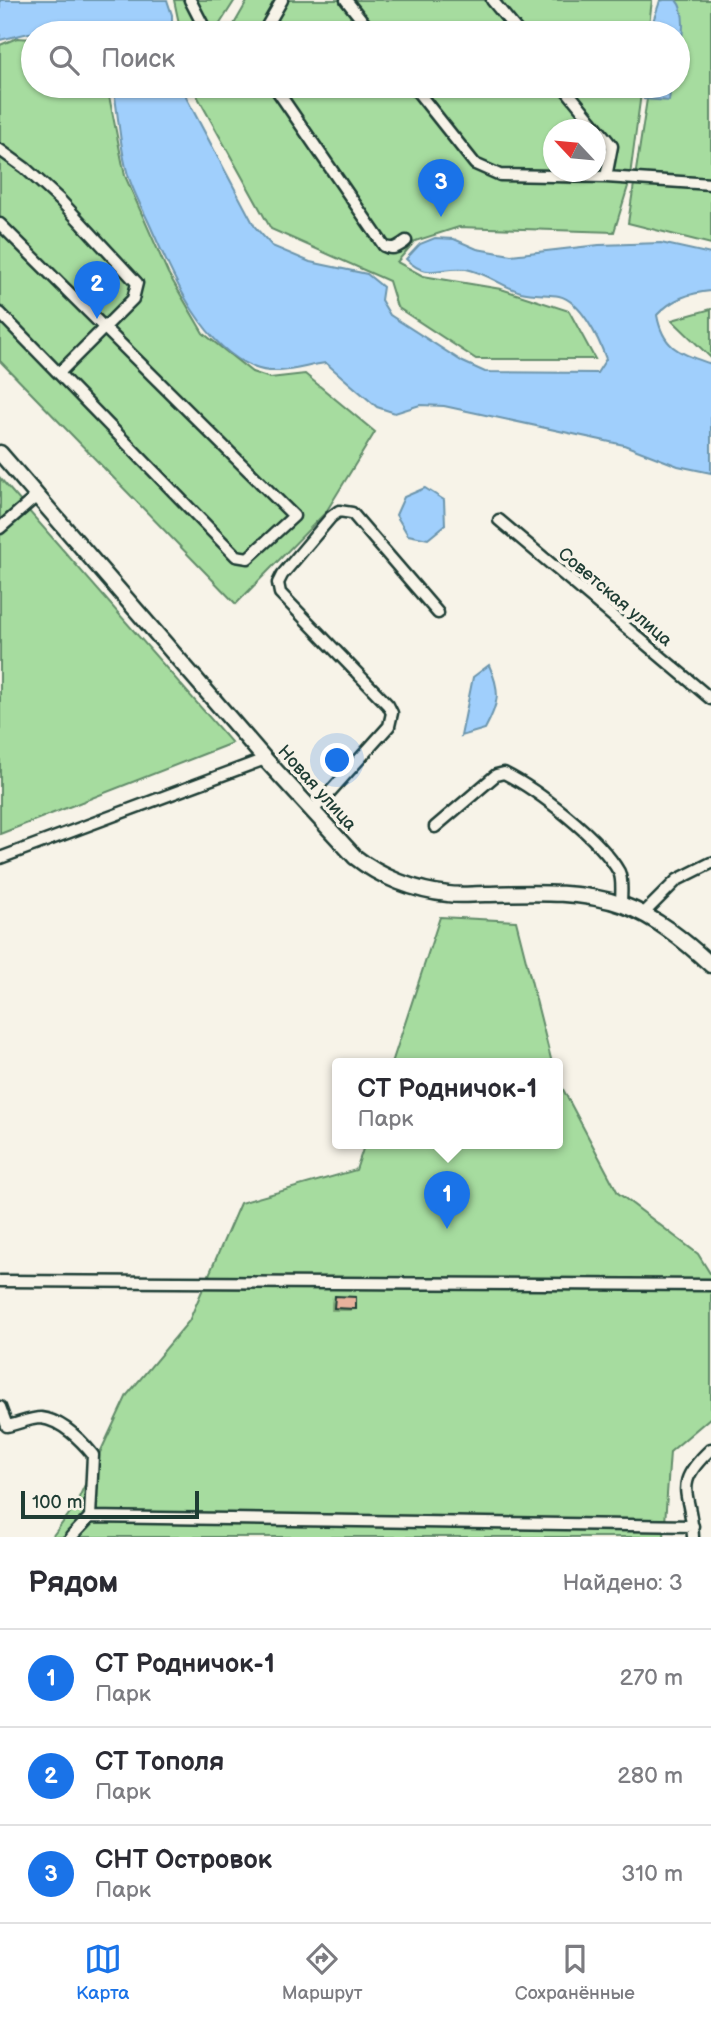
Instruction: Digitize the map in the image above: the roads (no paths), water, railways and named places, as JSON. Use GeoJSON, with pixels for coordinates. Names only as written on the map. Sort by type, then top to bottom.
{"type":"FeatureCollection","features":[{"type":"Feature","properties":{"kind":"street"},"geometry":{"type":"LineString","coordinates":[[190,0],[201,21]]}},
{"type":"Feature","properties":{"kind":"street"},"geometry":{"type":"LineString","coordinates":[[270,21],[282,0]]}},
{"type":"Feature","properties":{"kind":"street"},"geometry":{"type":"LineString","coordinates":[[346,0],[363,21]]}},
{"type":"Feature","properties":{"kind":"street"},"geometry":{"type":"LineString","coordinates":[[492,0],[509,21]]}},
{"type":"Feature","properties":{"kind":"street"},"geometry":{"type":"LineString","coordinates":[[282,98],[384,246],[397,247],[406,241]]}},
{"type":"Feature","properties":{"kind":"street"},"geometry":{"type":"LineString","coordinates":[[423,98],[475,164],[500,175],[543,176]]}},
{"type":"Feature","properties":{"kind":"street"},"geometry":{"type":"LineString","coordinates":[[573,98],[590,119]]}},
{"type":"Feature","properties":{"kind":"street"},"geometry":{"type":"LineString","coordinates":[[606,139],[612,146],[606,177],[711,184]]}},
{"type":"Feature","properties":{"kind":"street"},"geometry":{"type":"LineString","coordinates":[[0,150],[25,168],[60,200],[137,283],[133,299],[59,373]]}},
{"type":"Feature","properties":{"kind":"street"},"geometry":{"type":"LineString","coordinates":[[0,224],[294,516],[248,558],[236,556],[0,313]]}},
{"type":"Feature","properties":{"kind":"street","name":"Новая улица"},"geometry":{"type":"LineString","coordinates":[[0,453],[265,759],[355,858],[372,870],[418,888],[448,894],[536,893],[594,897],[621,904],[644,913],[711,965]]}},
{"type":"Feature","properties":{"kind":"street"},"geometry":{"type":"LineString","coordinates":[[0,528],[38,495]]}},
{"type":"Feature","properties":{"kind":"street"},"geometry":{"type":"LineString","coordinates":[[312,812],[389,726],[392,713],[388,705],[280,593],[278,583],[282,575],[331,517],[339,511],[352,513],[438,613]]}},
{"type":"Feature","properties":{"kind":"street","name":"Советская улица"},"geometry":{"type":"LineString","coordinates":[[499,520],[711,699]]}},
{"type":"Feature","properties":{"kind":"street"},"geometry":{"type":"LineString","coordinates":[[0,858],[265,759]]}},
{"type":"Feature","properties":{"kind":"street"},"geometry":{"type":"LineString","coordinates":[[435,827],[496,775],[503,773],[557,808],[600,848],[620,874],[621,904]]}},
{"type":"Feature","properties":{"kind":"street"},"geometry":{"type":"LineString","coordinates":[[644,913],[677,880],[711,863]]}},
{"type":"Feature","properties":{"kind":"street"},"geometry":{"type":"LineString","coordinates":[[0,1281],[711,1285]]}},
{"type":"Feature","properties":{"kind":"street"},"geometry":{"type":"LineString","coordinates":[[0,1407],[7,1426],[39,1418],[48,1420],[62,1427],[93,1455],[90,1517],[71,1537]]}},
{"type":"Feature","properties":{"kind":"street"},"geometry":{"type":"LineString","coordinates":[[693,1537],[685,1488],[696,1463],[711,1449]]}},
{"type":"Feature","properties":{"kind":"street"},"geometry":{"type":"LineString","coordinates":[[90,1517],[693,1525]]}},
{"type":"Feature","properties":{"kind":"water"},"geometry":{"type":"Polygon","coordinates":[[[0,0],[167,0],[172,15],[172,21],[21,21],[21,35],[0,40],[0,0]]]}},
{"type":"Feature","properties":{"kind":"water"},"geometry":{"type":"Polygon","coordinates":[[[676,0],[683,21],[653,21],[660,1],[676,0]]]}},
{"type":"Feature","properties":{"kind":"water"},"geometry":{"type":"Polygon","coordinates":[[[115,98],[187,98],[255,227],[272,246],[310,262],[367,274],[383,287],[381,300],[390,315],[463,362],[485,372],[597,373],[606,359],[588,322],[567,299],[521,292],[466,269],[421,269],[406,259],[420,244],[435,238],[454,239],[477,249],[511,255],[599,245],[661,243],[711,254],[711,291],[681,298],[657,315],[669,343],[682,353],[711,364],[711,473],[678,466],[624,445],[444,406],[420,405],[395,413],[377,407],[326,363],[271,371],[253,367],[234,357],[217,342],[189,305],[135,193],[123,153],[115,98]]]}},
{"type":"Feature","properties":{"kind":"water"},"geometry":{"type":"Polygon","coordinates":[[[644,98],[669,98],[669,101],[644,98]]]}},
{"type":"Feature","properties":{"kind":"water"},"geometry":{"type":"Polygon","coordinates":[[[425,488],[444,500],[445,525],[428,539],[408,535],[396,515],[404,497],[425,488]]]}},
{"type":"Feature","properties":{"kind":"water"},"geometry":{"type":"Polygon","coordinates":[[[489,665],[497,690],[493,712],[485,729],[461,736],[473,677],[489,665]]]}},
{"type":"Feature","properties":{"kind":"place","name":"СНТ Островок"},"geometry":{"type":"Point","coordinates":[441,217]}},
{"type":"Feature","properties":{"kind":"place","name":"СТ Тополя"},"geometry":{"type":"Point","coordinates":[97,319]}},
{"type":"Feature","properties":{"kind":"place","name":"СТ Родничок-1"},"geometry":{"type":"Point","coordinates":[447,1229]}}]}
